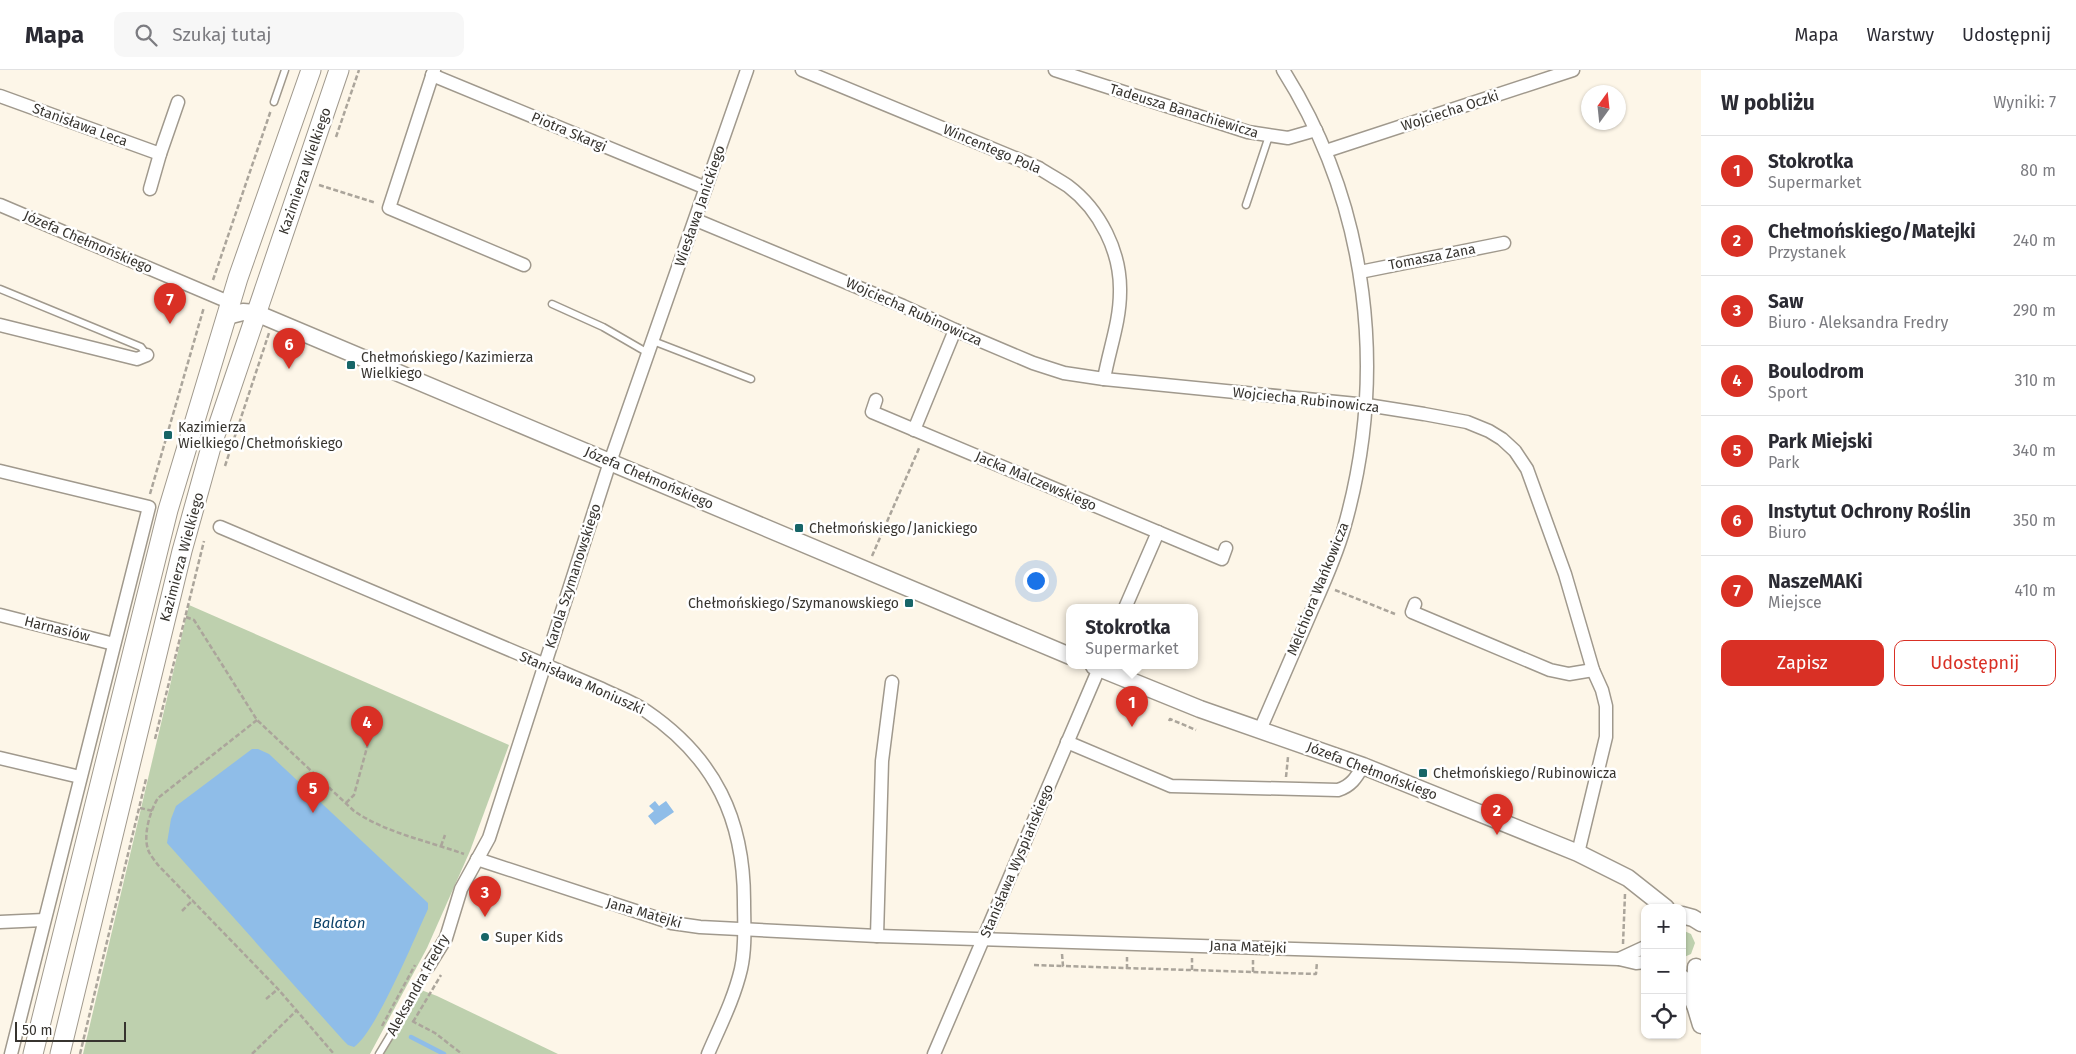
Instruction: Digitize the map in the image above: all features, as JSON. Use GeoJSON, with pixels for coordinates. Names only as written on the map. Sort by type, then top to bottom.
{"type":"FeatureCollection","features":[{"type":"Feature","properties":{"kind":"main road","name":"Kazimierza Wielkiego"},"geometry":{"type":"LineString","coordinates":[[33,1054],[168,510],[229,309],[311,70]]}},
{"type":"Feature","properties":{"kind":"main road","name":"Kazimierza Wielkiego"},"geometry":{"type":"LineString","coordinates":[[60,1054],[182,551],[211,447],[339,70]]}},
{"type":"Feature","properties":{"kind":"main road"},"geometry":{"type":"LineString","coordinates":[[290,127],[316,137]]}},
{"type":"Feature","properties":{"kind":"main road"},"geometry":{"type":"LineString","coordinates":[[44,1009],[49,1017],[57,1020],[66,1018],[69,1015]]}},
{"type":"Feature","properties":{"kind":"street","name":"Wiesława Janickiego"},"geometry":{"type":"LineString","coordinates":[[610,462],[747,70]]}},
{"type":"Feature","properties":{"kind":"street","name":"Wincentego Pola"},"geometry":{"type":"LineString","coordinates":[[802,70],[1039,168],[1069,187],[1092,209],[1104,227],[1116,259],[1120,292],[1116,327],[1104,379]]}},
{"type":"Feature","properties":{"kind":"street","name":"Tadeusza Banachiewicza"},"geometry":{"type":"LineString","coordinates":[[1055,70],[1248,132],[1288,138],[1316,130]]}},
{"type":"Feature","properties":{"kind":"street","name":"Melchiora Wańkowicza"},"geometry":{"type":"LineString","coordinates":[[1260,730],[1323,585],[1344,530],[1358,474],[1367,405],[1366,322],[1360,272],[1345,207],[1326,151],[1302,100],[1283,70]]}},
{"type":"Feature","properties":{"kind":"street","name":"Wojciecha Oczki"},"geometry":{"type":"LineString","coordinates":[[1326,151],[1573,70]]}},
{"type":"Feature","properties":{"kind":"street","name":"Piotra Skargi"},"geometry":{"type":"LineString","coordinates":[[433,72],[706,188]]}},
{"type":"Feature","properties":{"kind":"street"},"geometry":{"type":"LineString","coordinates":[[433,72],[389,208],[524,265]]}},
{"type":"Feature","properties":{"kind":"street","name":"Stanisława Leca"},"geometry":{"type":"LineString","coordinates":[[0,96],[160,154]]}},
{"type":"Feature","properties":{"kind":"street"},"geometry":{"type":"LineString","coordinates":[[150,189],[178,102]]}},
{"type":"Feature","properties":{"kind":"street","name":"Józefa Chełmońskiego"},"geometry":{"type":"LineString","coordinates":[[0,205],[229,309],[256,313],[1066,654]]}},
{"type":"Feature","properties":{"kind":"street","name":"Wojciecha Rubinowicza"},"geometry":{"type":"LineString","coordinates":[[696,220],[903,306],[1033,363],[1064,372],[1104,379],[1367,405],[1467,422],[1489,431],[1502,439],[1516,451],[1527,469],[1565,574],[1606,706],[1607,728],[1578,853]]}},
{"type":"Feature","properties":{"kind":"street","name":"Tomasza Zana"},"geometry":{"type":"LineString","coordinates":[[1360,272],[1504,243]]}},
{"type":"Feature","properties":{"kind":"street"},"geometry":{"type":"LineString","coordinates":[[0,325],[137,359],[148,355]]}},
{"type":"Feature","properties":{"kind":"street"},"geometry":{"type":"LineString","coordinates":[[914,430],[955,330]]}},
{"type":"Feature","properties":{"kind":"street","name":"Jacka Malczewskiego"},"geometry":{"type":"LineString","coordinates":[[876,400],[872,412],[914,430],[1222,558],[1226,548]]}},
{"type":"Feature","properties":{"kind":"street","name":"Karola Szymanowskiego"},"geometry":{"type":"LineString","coordinates":[[478,859],[489,838],[610,462]]}},
{"type":"Feature","properties":{"kind":"street"},"geometry":{"type":"LineString","coordinates":[[0,471],[149,508],[11,1054]]}},
{"type":"Feature","properties":{"kind":"street","name":"Stanisława Moniuszki"},"geometry":{"type":"LineString","coordinates":[[220,527],[645,710],[674,732],[698,757],[720,790],[733,819],[744,870],[742,967],[735,992],[708,1054]]}},
{"type":"Feature","properties":{"kind":"street"},"geometry":{"type":"LineString","coordinates":[[1127,604],[1158,532]]}},
{"type":"Feature","properties":{"kind":"street"},"geometry":{"type":"LineString","coordinates":[[1415,604],[1412,612],[1550,670],[1569,674],[1594,670]]}},
{"type":"Feature","properties":{"kind":"street","name":"Harnasiów"},"geometry":{"type":"LineString","coordinates":[[0,615],[114,644]]}},
{"type":"Feature","properties":{"kind":"street","name":"Stanisława Wyspiańskiego"},"geometry":{"type":"LineString","coordinates":[[934,1054],[1097,669]]}},
{"type":"Feature","properties":{"kind":"street","name":"Józefa Chełmońskiego"},"geometry":{"type":"LineString","coordinates":[[1105,669],[1200,709],[1363,766],[1578,853],[1628,878],[1660,904]]}},
{"type":"Feature","properties":{"kind":"street"},"geometry":{"type":"LineString","coordinates":[[877,936],[882,761],[892,682]]}},
{"type":"Feature","properties":{"kind":"street"},"geometry":{"type":"LineString","coordinates":[[1067,742],[1171,786],[1338,790],[1347,787],[1356,779],[1363,766]]}},
{"type":"Feature","properties":{"kind":"street"},"geometry":{"type":"LineString","coordinates":[[0,758],[80,777]]}},
{"type":"Feature","properties":{"kind":"street","name":"Jana Matejki"},"geometry":{"type":"LineString","coordinates":[[478,859],[672,923],[744,930],[877,936],[1618,959],[1641,962]]}},
{"type":"Feature","properties":{"kind":"street","name":"Aleksandra Fredry"},"geometry":{"type":"LineString","coordinates":[[428,967],[446,938],[462,889],[478,859]]}},
{"type":"Feature","properties":{"kind":"street","name":"Józefa Chełmońskiego"},"geometry":{"type":"LineString","coordinates":[[1643,892],[1648,904]]}},
{"type":"Feature","properties":{"kind":"street"},"geometry":{"type":"LineString","coordinates":[[1686,916],[1701,923]]}},
{"type":"Feature","properties":{"kind":"street"},"geometry":{"type":"LineString","coordinates":[[0,922],[44,920]]}},
{"type":"Feature","properties":{"kind":"street","name":"Jana Matejki"},"geometry":{"type":"LineString","coordinates":[[1618,959],[1641,949]]}},
{"type":"Feature","properties":{"kind":"street"},"geometry":{"type":"LineString","coordinates":[[1693,967],[1695,1005]]}},
{"type":"Feature","properties":{"kind":"street"},"geometry":{"type":"LineString","coordinates":[[1686,986],[1695,1005],[1701,1025]]}},
{"type":"Feature","properties":{"kind":"lane"},"geometry":{"type":"LineString","coordinates":[[274,102],[285,70]]}},
{"type":"Feature","properties":{"kind":"lane"},"geometry":{"type":"LineString","coordinates":[[1246,205],[1269,136]]}},
{"type":"Feature","properties":{"kind":"lane"},"geometry":{"type":"LineString","coordinates":[[0,289],[141,347],[148,355]]}},
{"type":"Feature","properties":{"kind":"lane"},"geometry":{"type":"LineString","coordinates":[[552,304],[651,347],[751,378]]}},
{"type":"Feature","properties":{"kind":"lane","name":"Aleksandra Fredry"},"geometry":{"type":"LineString","coordinates":[[378,1054],[402,1016],[428,967]]}},
{"type":"Feature","properties":{"kind":"path"},"geometry":{"type":"LineString","coordinates":[[211,286],[274,102]]}},
{"type":"Feature","properties":{"kind":"path"},"geometry":{"type":"LineString","coordinates":[[319,185],[380,205]]}},
{"type":"Feature","properties":{"kind":"path"},"geometry":{"type":"LineString","coordinates":[[149,508],[148,500],[153,479],[205,304]]}},
{"type":"Feature","properties":{"kind":"path"},"geometry":{"type":"LineString","coordinates":[[222,474],[271,329]]}},
{"type":"Feature","properties":{"kind":"path"},"geometry":{"type":"LineString","coordinates":[[870,561],[922,440]]}},
{"type":"Feature","properties":{"kind":"path"},"geometry":{"type":"LineString","coordinates":[[154,745],[206,534]]}},
{"type":"Feature","properties":{"kind":"path"},"geometry":{"type":"LineString","coordinates":[[1331,588],[1395,614]]}},
{"type":"Feature","properties":{"kind":"path"},"geometry":{"type":"LineString","coordinates":[[186,617],[194,620],[257,720],[346,803],[368,820],[478,859]]}},
{"type":"Feature","properties":{"kind":"path"},"geometry":{"type":"LineString","coordinates":[[346,803],[354,795],[374,718]]}},
{"type":"Feature","properties":{"kind":"path"},"geometry":{"type":"LineString","coordinates":[[1169,721],[1170,719],[1196,730]]}},
{"type":"Feature","properties":{"kind":"path"},"geometry":{"type":"LineString","coordinates":[[257,720],[163,793],[154,804],[146,838],[149,851],[158,865],[278,988],[334,1054]]}},
{"type":"Feature","properties":{"kind":"path"},"geometry":{"type":"LineString","coordinates":[[1286,781],[1288,757]]}},
{"type":"Feature","properties":{"kind":"path"},"geometry":{"type":"LineString","coordinates":[[80,1054],[147,773]]}},
{"type":"Feature","properties":{"kind":"path"},"geometry":{"type":"LineString","coordinates":[[139,808],[153,812]]}},
{"type":"Feature","properties":{"kind":"path"},"geometry":{"type":"LineString","coordinates":[[441,846],[445,835]]}},
{"type":"Feature","properties":{"kind":"path"},"geometry":{"type":"LineString","coordinates":[[1623,945],[1626,892]]}},
{"type":"Feature","properties":{"kind":"path"},"geometry":{"type":"LineString","coordinates":[[182,911],[193,900]]}},
{"type":"Feature","properties":{"kind":"path"},"geometry":{"type":"LineString","coordinates":[[1061,950],[1063,966]]}},
{"type":"Feature","properties":{"kind":"path"},"geometry":{"type":"LineString","coordinates":[[1127,969],[1128,953]]}},
{"type":"Feature","properties":{"kind":"path"},"geometry":{"type":"LineString","coordinates":[[1192,954],[1192,970]]}},
{"type":"Feature","properties":{"kind":"path"},"geometry":{"type":"LineString","coordinates":[[1253,956],[1253,972]]}},
{"type":"Feature","properties":{"kind":"path"},"geometry":{"type":"LineString","coordinates":[[381,1028],[419,957]]}},
{"type":"Feature","properties":{"kind":"path"},"geometry":{"type":"LineString","coordinates":[[1034,965],[1316,974],[1317,965]]}},
{"type":"Feature","properties":{"kind":"path"},"geometry":{"type":"LineString","coordinates":[[413,1022],[441,975]]}},
{"type":"Feature","properties":{"kind":"path"},"geometry":{"type":"LineString","coordinates":[[266,999],[278,988]]}},
{"type":"Feature","properties":{"kind":"path"},"geometry":{"type":"LineString","coordinates":[[252,1054],[296,1011]]}},
{"type":"Feature","properties":{"kind":"path"},"geometry":{"type":"LineString","coordinates":[[402,1016],[435,1033],[462,1054]]}},
{"type":"Feature","properties":{"kind":"green space"},"geometry":{"type":"Polygon","coordinates":[[[189,605],[509,745],[470,851],[427,948],[370,1054],[83,1054],[189,605]]]}},
{"type":"Feature","properties":{"kind":"green space"},"geometry":{"type":"Polygon","coordinates":[[[1686,932],[1691,934],[1695,943],[1691,954],[1686,956],[1686,932]]]}},
{"type":"Feature","properties":{"kind":"green space"},"geometry":{"type":"Polygon","coordinates":[[[416,988],[437,996],[558,1054],[378,1054],[416,988]]]}},
{"type":"Feature","properties":{"kind":"water","name":"Balaton"},"geometry":{"type":"Polygon","coordinates":[[[252,749],[258,749],[269,754],[428,903],[428,909],[384,1004],[363,1038],[354,1047],[348,1045],[343,1040],[167,843],[171,819],[176,806],[252,749]]]}},
{"type":"Feature","properties":{"kind":"water"},"geometry":{"type":"Polygon","coordinates":[[[655,801],[659,806],[666,801],[674,812],[655,825],[648,816],[654,811],[649,806],[655,801]]]}},
{"type":"Feature","properties":{"kind":"waterway"},"geometry":{"type":"LineString","coordinates":[[411,1037],[444,1054]]}},
{"type":"Feature","properties":{"kind":"place","name":"NaszeMAKi"},"geometry":{"type":"Point","coordinates":[170,324]}},
{"type":"Feature","properties":{"kind":"place","name":"Chełmońskiego/Kazimierza Wielkiego"},"geometry":{"type":"Point","coordinates":[351,365]}},
{"type":"Feature","properties":{"kind":"place","name":"Instytut Ochrony Roślin"},"geometry":{"type":"Point","coordinates":[289,369]}},
{"type":"Feature","properties":{"kind":"place","name":"Kazimierza Wielkiego/Chełmońskiego"},"geometry":{"type":"Point","coordinates":[168,435]}},
{"type":"Feature","properties":{"kind":"place","name":"Chełmońskiego/Janickiego"},"geometry":{"type":"Point","coordinates":[799,528]}},
{"type":"Feature","properties":{"kind":"place","name":"Chełmońskiego/Szymanowskiego"},"geometry":{"type":"Point","coordinates":[909,603]}},
{"type":"Feature","properties":{"kind":"place","name":"Stokrotka"},"geometry":{"type":"Point","coordinates":[1132,727]}},
{"type":"Feature","properties":{"kind":"place","name":"Boulodrom"},"geometry":{"type":"Point","coordinates":[367,747]}},
{"type":"Feature","properties":{"kind":"place","name":"Chełmońskiego/Rubinowicza"},"geometry":{"type":"Point","coordinates":[1423,773]}},
{"type":"Feature","properties":{"kind":"place","name":"Park Miejski"},"geometry":{"type":"Point","coordinates":[313,813]}},
{"type":"Feature","properties":{"kind":"place","name":"Chełmońskiego/Matejki"},"geometry":{"type":"Point","coordinates":[1497,835]}},
{"type":"Feature","properties":{"kind":"place","name":"Saw"},"geometry":{"type":"Point","coordinates":[485,917]}},
{"type":"Feature","properties":{"kind":"place","name":"Super Kids"},"geometry":{"type":"Point","coordinates":[485,937]}}]}
